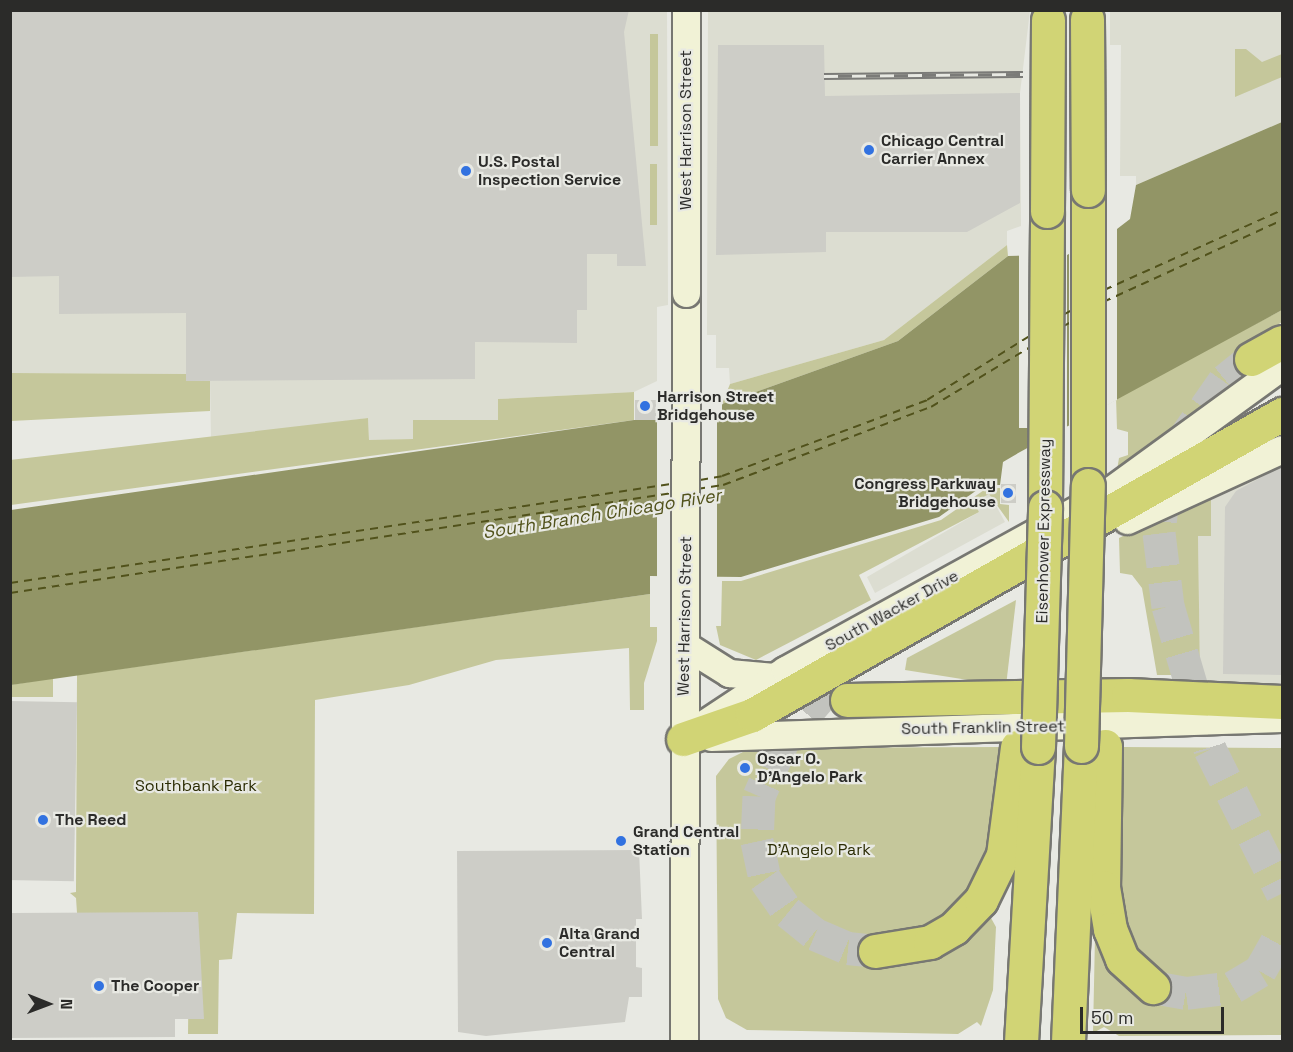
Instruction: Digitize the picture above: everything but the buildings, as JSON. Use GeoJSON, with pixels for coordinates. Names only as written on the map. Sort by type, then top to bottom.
{"type":"FeatureCollection","features":[{"type":"Feature","properties":{"kind":"highway","name":"Eisenhower Expressway"},"geometry":{"type":"LineString","coordinates":[[1027,747],[1044,560],[1048,20]]}},
{"type":"Feature","properties":{"kind":"highway"},"geometry":{"type":"LineString","coordinates":[[1087,20],[1088,426],[1097,489],[1086,559],[1093,746],[1103,887],[1110,929],[1122,959],[1153,987]]}},
{"type":"Feature","properties":{"kind":"highway"},"geometry":{"type":"LineString","coordinates":[[1097,489],[1276,364]]}},
{"type":"Feature","properties":{"kind":"highway"},"geometry":{"type":"LineString","coordinates":[[683,739],[752,715],[1235,443],[1282,414]]}},
{"type":"Feature","properties":{"kind":"highway"},"geometry":{"type":"LineString","coordinates":[[1235,443],[1127,520],[837,694],[1128,695],[1282,702]]}},
{"type":"Feature","properties":{"kind":"highway"},"geometry":{"type":"LineString","coordinates":[[1068,1041],[1093,746]]}},
{"type":"Feature","properties":{"kind":"highway"},"geometry":{"type":"LineString","coordinates":[[875,951],[930,942],[954,928],[981,900],[1003,855],[1027,747]]}},
{"type":"Feature","properties":{"kind":"highway"},"geometry":{"type":"LineString","coordinates":[[1021,1041],[1027,747]]}},
{"type":"Feature","properties":{"kind":"main road","name":"West Harrison Street"},"geometry":{"type":"LineString","coordinates":[[684,1041],[686,10]]}},
{"type":"Feature","properties":{"kind":"main road"},"geometry":{"type":"LineString","coordinates":[[1127,520],[1282,449]]}},
{"type":"Feature","properties":{"kind":"main road","name":"South Wacker Drive"},"geometry":{"type":"LineString","coordinates":[[683,739],[774,677],[1097,489]]}},
{"type":"Feature","properties":{"kind":"main road"},"geometry":{"type":"LineString","coordinates":[[686,646],[729,673],[774,677]]}},
{"type":"Feature","properties":{"kind":"main road","name":"South Franklin Street"},"geometry":{"type":"LineString","coordinates":[[683,739],[1282,718]]}},
{"type":"Feature","properties":{"kind":"shaded area"},"geometry":{"type":"Polygon","coordinates":[[[11,11],[667,11],[668,305],[657,307],[657,381],[634,392],[498,399],[498,420],[414,420],[413,439],[369,441],[368,418],[211,439],[210,381],[186,381],[185,374],[11,373],[11,11]]]}},
{"type":"Feature","properties":{"kind":"shaded area"},"geometry":{"type":"Polygon","coordinates":[[[708,11],[1030,11],[1020,93],[1021,226],[1007,231],[1007,245],[884,340],[730,384],[729,368],[716,368],[716,335],[707,335],[708,11]]]}},
{"type":"Feature","properties":{"kind":"shaded area"},"geometry":{"type":"Polygon","coordinates":[[[1110,11],[1282,11],[1282,122],[1136,185],[1136,176],[1120,176],[1121,45],[1110,45],[1110,11]]]}},
{"type":"Feature","properties":{"kind":"shaded area"},"geometry":{"type":"Polygon","coordinates":[[[1282,458],[1282,685],[1200,686],[1198,536],[1211,536],[1211,494],[1282,458]]]}},
{"type":"Feature","properties":{"kind":"shaded area"},"geometry":{"type":"Polygon","coordinates":[[[989,493],[1005,522],[875,593],[867,577],[979,512],[974,502],[989,493]]]}},
{"type":"Feature","properties":{"kind":"green space"},"geometry":{"type":"Polygon","coordinates":[[[650,34],[658,34],[658,146],[650,146],[650,34]]]}},
{"type":"Feature","properties":{"kind":"green space"},"geometry":{"type":"Polygon","coordinates":[[[1235,49],[1246,49],[1262,62],[1282,54],[1282,77],[1235,97],[1235,49]]]}},
{"type":"Feature","properties":{"kind":"green space"},"geometry":{"type":"Polygon","coordinates":[[[650,164],[657,164],[657,225],[650,225],[650,164]]]}},
{"type":"Feature","properties":{"kind":"green space"},"geometry":{"type":"Polygon","coordinates":[[[1007,245],[1008,256],[898,341],[722,404],[730,384],[884,340],[1007,245]]]}},
{"type":"Feature","properties":{"kind":"green space"},"geometry":{"type":"Polygon","coordinates":[[[1282,310],[1282,322],[1243,347],[1261,372],[1117,470],[1119,458],[1128,455],[1128,432],[1117,429],[1116,397],[1282,310]]]}},
{"type":"Feature","properties":{"kind":"green space"},"geometry":{"type":"Polygon","coordinates":[[[11,373],[186,374],[186,381],[210,381],[210,411],[11,421],[11,373]]]}},
{"type":"Feature","properties":{"kind":"green space"},"geometry":{"type":"Polygon","coordinates":[[[634,392],[634,420],[11,505],[10,460],[368,418],[369,440],[413,439],[413,420],[498,420],[498,399],[634,392]]]}},
{"type":"Feature","properties":{"kind":"green space"},"geometry":{"type":"Polygon","coordinates":[[[987,488],[1000,488],[1000,504],[1009,505],[1009,522],[989,494],[974,502],[979,512],[859,575],[871,600],[756,660],[720,645],[716,626],[721,626],[722,581],[741,581],[941,520],[987,488]]]}},
{"type":"Feature","properties":{"kind":"green space"},"geometry":{"type":"Polygon","coordinates":[[[1211,494],[1211,536],[1198,536],[1200,675],[1157,675],[1142,588],[1132,575],[1120,573],[1119,538],[1211,494]]]}},
{"type":"Feature","properties":{"kind":"green space","name":"Southbank Park"},"geometry":{"type":"Polygon","coordinates":[[[650,594],[650,627],[657,627],[657,641],[644,683],[644,710],[630,710],[629,648],[496,660],[409,685],[315,700],[314,914],[237,913],[232,959],[219,960],[218,1034],[188,1034],[189,947],[77,913],[76,898],[70,893],[76,892],[77,675],[650,594]]]}},
{"type":"Feature","properties":{"kind":"green space"},"geometry":{"type":"Polygon","coordinates":[[[1016,600],[1006,686],[905,670],[907,658],[1016,600]]]}},
{"type":"Feature","properties":{"kind":"green space"},"geometry":{"type":"Polygon","coordinates":[[[53,678],[53,697],[11,697],[10,685],[53,678]]]}},
{"type":"Feature","properties":{"kind":"green space","name":"D'Angelo Park"},"geometry":{"type":"Polygon","coordinates":[[[1002,747],[994,828],[969,891],[951,911],[874,967],[941,953],[991,918],[996,927],[993,990],[981,1026],[977,1022],[958,1034],[747,1030],[726,1018],[718,999],[716,776],[729,759],[751,748],[1002,747]]]}},
{"type":"Feature","properties":{"kind":"green space"},"geometry":{"type":"Polygon","coordinates":[[[1123,747],[1282,748],[1282,1035],[1119,1036],[1104,1027],[1093,1033],[1095,936],[1125,987],[1144,1001],[1159,976],[1143,964],[1122,922],[1118,879],[1123,747]]]}},
{"type":"Feature","properties":{"kind":"water","name":"South Branch Chicago River"},"geometry":{"type":"Polygon","coordinates":[[[1282,122],[1282,310],[1003,462],[1000,485],[984,485],[939,517],[741,577],[650,576],[650,594],[11,685],[11,510],[634,420],[722,420],[722,404],[898,341],[1008,256],[1067,255],[1117,229],[1130,219],[1136,185],[1282,122]]]}},
{"type":"Feature","properties":{"kind":"pier"},"geometry":{"type":"Polygon","coordinates":[[[1110,229],[1117,229],[1117,400],[1069,426],[1069,251],[1110,229]]]}},
{"type":"Feature","properties":{"kind":"pier"},"geometry":{"type":"Polygon","coordinates":[[[1019,255],[1067,255],[1067,428],[1019,428],[1019,255]]]}},
{"type":"Feature","properties":{"kind":"pier"},"geometry":{"type":"Polygon","coordinates":[[[657,417],[717,417],[717,578],[657,578],[657,417]]]}},
{"type":"Feature","properties":{"kind":"ferry route"},"geometry":{"type":"LineString","coordinates":[[1104,290],[1282,210]]}},
{"type":"Feature","properties":{"kind":"ferry route"},"geometry":{"type":"LineString","coordinates":[[1103,302],[1282,220]]}},
{"type":"Feature","properties":{"kind":"ferry route"},"geometry":{"type":"LineString","coordinates":[[1063,315],[1072,310]]}},
{"type":"Feature","properties":{"kind":"ferry route"},"geometry":{"type":"LineString","coordinates":[[1062,327],[1071,322]]}},
{"type":"Feature","properties":{"kind":"ferry route"},"geometry":{"type":"LineString","coordinates":[[700,480],[722,476],[927,400],[1031,335]]}},
{"type":"Feature","properties":{"kind":"ferry route"},"geometry":{"type":"LineString","coordinates":[[697,489],[723,485],[931,407],[1030,347]]}},
{"type":"Feature","properties":{"kind":"ferry route"},"geometry":{"type":"LineString","coordinates":[[10,583],[671,484]]}},
{"type":"Feature","properties":{"kind":"ferry route"},"geometry":{"type":"LineString","coordinates":[[10,593],[672,493]]}},
{"type":"Feature","properties":{"kind":"tunnel"},"geometry":{"type":"LineString","coordinates":[[1251,359],[1224,381],[1180,444],[1164,488],[1159,533],[1168,606],[1210,749],[1282,893]]}},
{"type":"Feature","properties":{"kind":"tunnel"},"geometry":{"type":"LineString","coordinates":[[828,688],[784,739],[759,796],[757,841],[765,879],[788,912],[815,934],[848,948],[875,951]]}},
{"type":"Feature","properties":{"kind":"tunnel"},"geometry":{"type":"LineString","coordinates":[[1153,987],[1186,993],[1233,987],[1260,971],[1282,932]]}},
{"type":"Feature","properties":{"kind":"railway"},"geometry":{"type":"LineString","coordinates":[[824,76],[1023,74]]}},
{"type":"Feature","properties":{"kind":"place","name":"Chicago Central Carrier Annex"},"geometry":{"type":"Point","coordinates":[869,150]}},
{"type":"Feature","properties":{"kind":"place","name":"U.S. Postal Inspection Service"},"geometry":{"type":"Point","coordinates":[466,171]}},
{"type":"Feature","properties":{"kind":"place","name":"Harrison Street Bridgehouse"},"geometry":{"type":"Point","coordinates":[645,406]}},
{"type":"Feature","properties":{"kind":"place","name":"Congress Parkway Bridgehouse"},"geometry":{"type":"Point","coordinates":[1008,493]}},
{"type":"Feature","properties":{"kind":"place","name":"Oscar O. D'Angelo Park"},"geometry":{"type":"Point","coordinates":[745,768]}},
{"type":"Feature","properties":{"kind":"place","name":"The Reed"},"geometry":{"type":"Point","coordinates":[43,820]}},
{"type":"Feature","properties":{"kind":"place","name":"Grand Central Station"},"geometry":{"type":"Point","coordinates":[621,841]}},
{"type":"Feature","properties":{"kind":"place","name":"Alta Grand Central"},"geometry":{"type":"Point","coordinates":[547,943]}},
{"type":"Feature","properties":{"kind":"place","name":"The Cooper"},"geometry":{"type":"Point","coordinates":[99,986]}}]}
